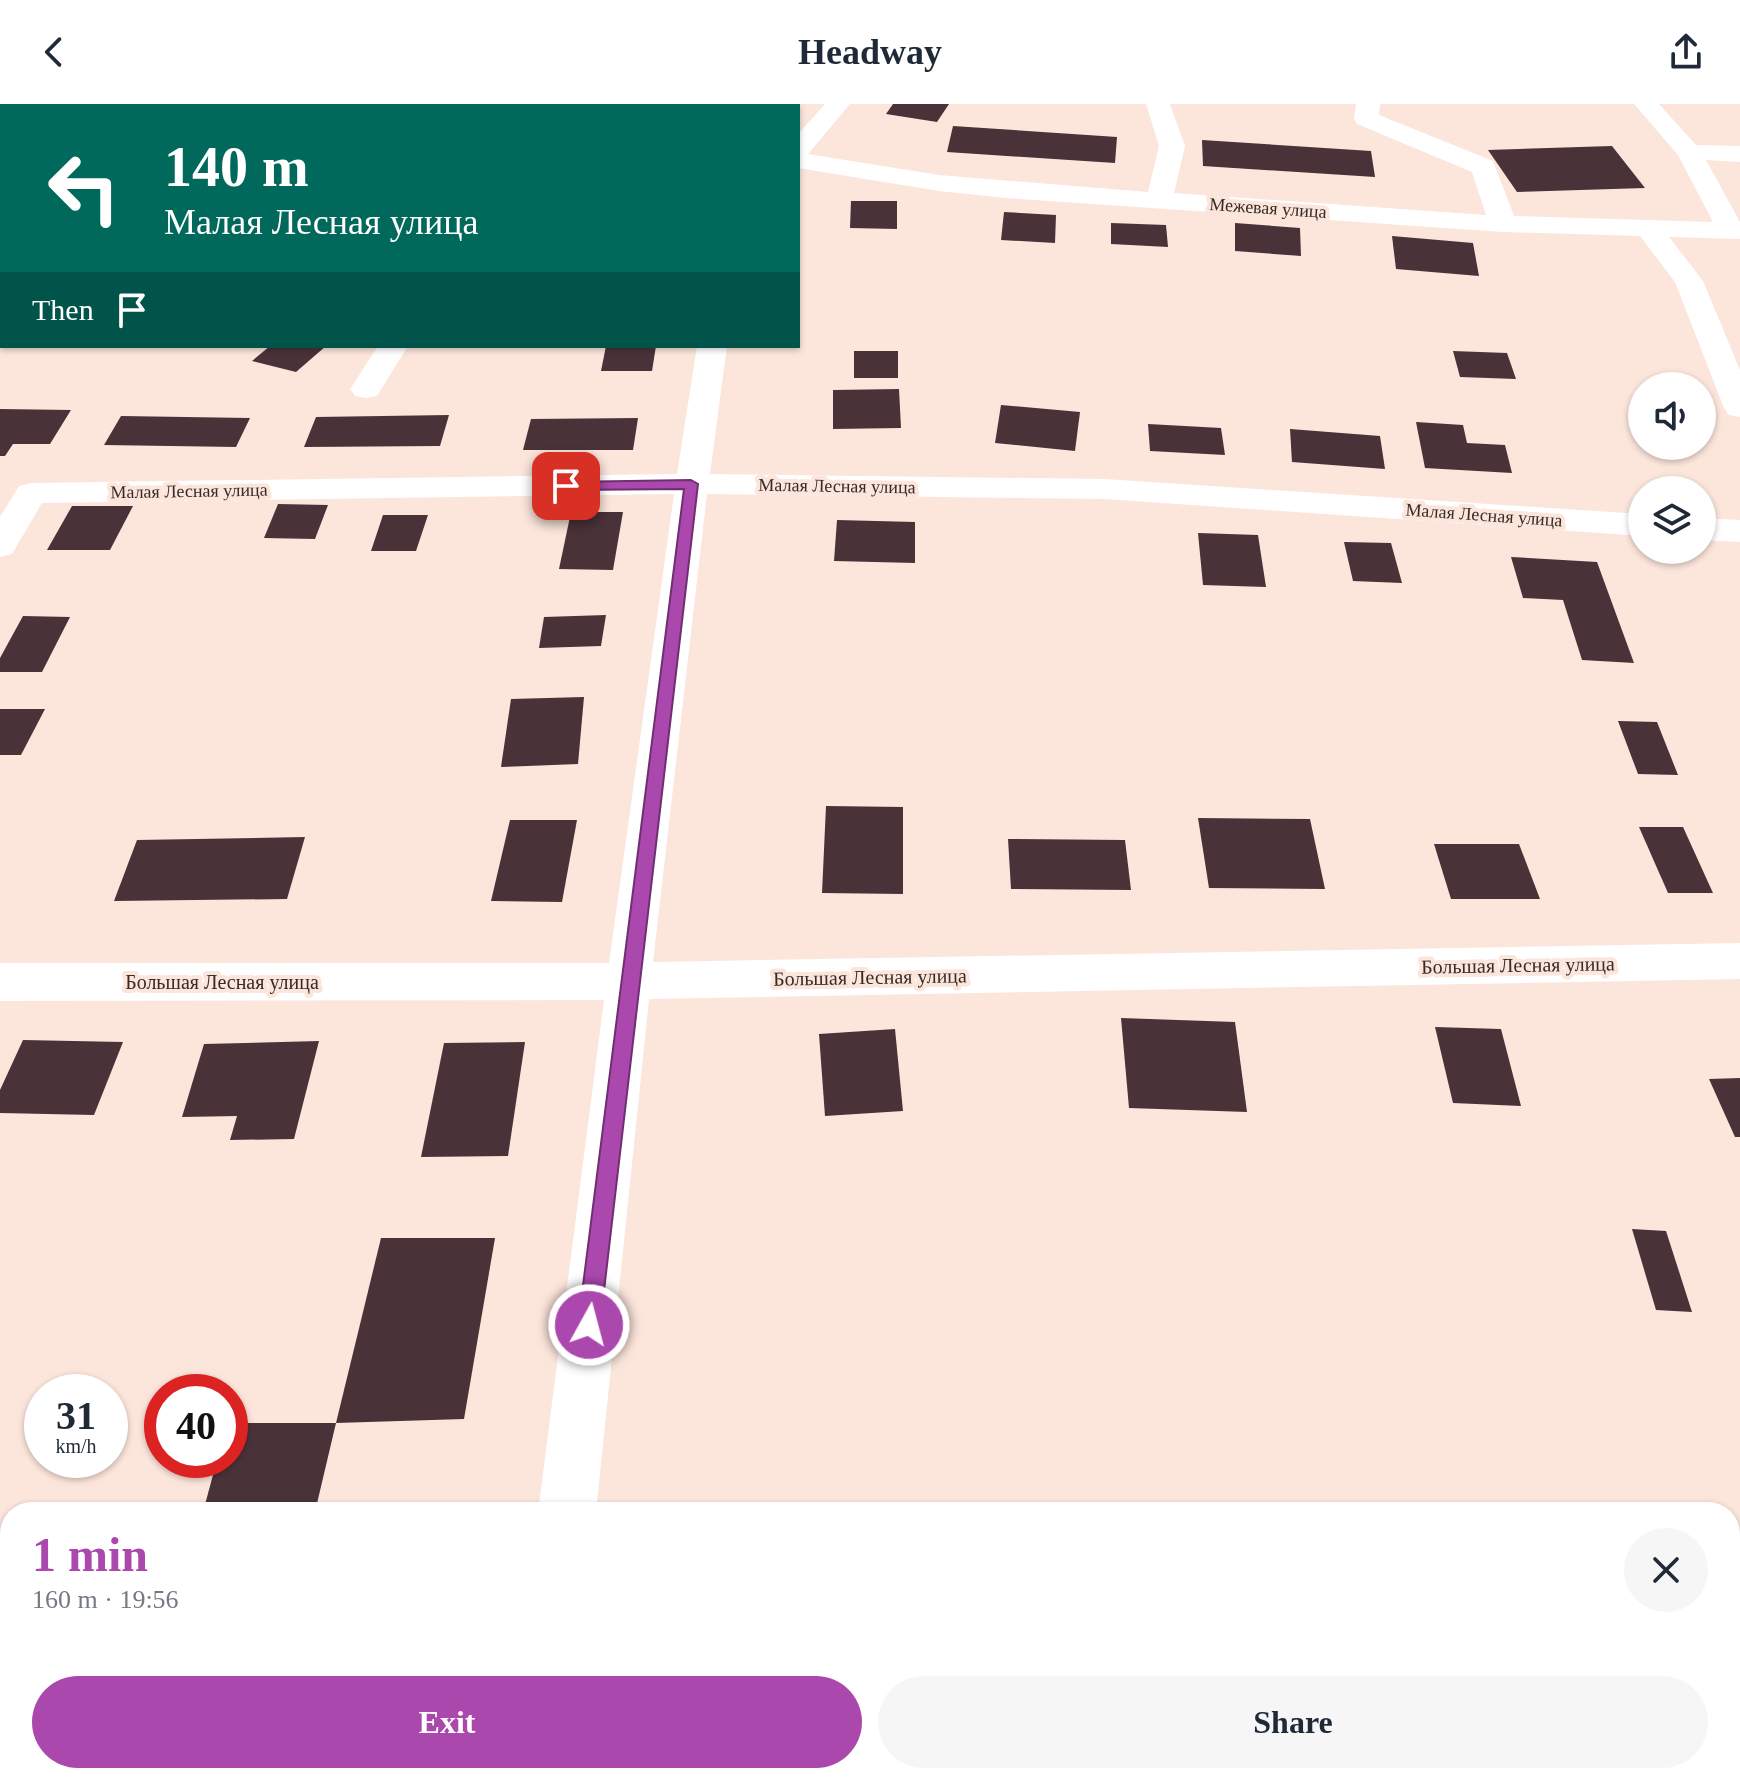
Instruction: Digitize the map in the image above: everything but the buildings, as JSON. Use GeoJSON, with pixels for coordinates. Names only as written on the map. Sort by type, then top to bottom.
{"type":"FeatureCollection","features":[{"type":"Feature","properties":{"kind":"street"},"geometry":{"type":"LineString","coordinates":[[800,147],[838,104]]}},
{"type":"Feature","properties":{"kind":"street"},"geometry":{"type":"LineString","coordinates":[[1158,104],[1172,146],[1159,200]]}},
{"type":"Feature","properties":{"kind":"street"},"geometry":{"type":"LineString","coordinates":[[1368,104],[1366,119],[1484,167],[1503,224]]}},
{"type":"Feature","properties":{"kind":"street"},"geometry":{"type":"LineString","coordinates":[[1646,104],[1689,152],[1736,231]]}},
{"type":"Feature","properties":{"kind":"street"},"geometry":{"type":"LineString","coordinates":[[1689,152],[1740,154]]}},
{"type":"Feature","properties":{"kind":"street","name":"Межевая улица"},"geometry":{"type":"LineString","coordinates":[[800,160],[939,183],[1159,200],[1503,224],[1736,231]]}},
{"type":"Feature","properties":{"kind":"street"},"geometry":{"type":"LineString","coordinates":[[1649,230],[1689,281],[1740,408]]}},
{"type":"Feature","properties":{"kind":"street"},"geometry":{"type":"LineString","coordinates":[[366,389],[392,348]]}},
{"type":"Feature","properties":{"kind":"street"},"geometry":{"type":"LineString","coordinates":[[568,1502],[629,981],[691,484],[712,348]]}},
{"type":"Feature","properties":{"kind":"street","name":"Малая Лесная улица"},"geometry":{"type":"LineString","coordinates":[[0,546],[31,493],[691,484],[1105,489],[1628,524]]}},
{"type":"Feature","properties":{"kind":"street"},"geometry":{"type":"LineString","coordinates":[[1716,530],[1740,531]]}},
{"type":"Feature","properties":{"kind":"street","name":"Большая Лесная улица"},"geometry":{"type":"LineString","coordinates":[[0,982],[629,981],[1740,961]]}},
{"type":"Feature","properties":{"kind":"route"},"geometry":{"type":"LineString","coordinates":[[566,486],[691,484],[589,1325]]}}]}
